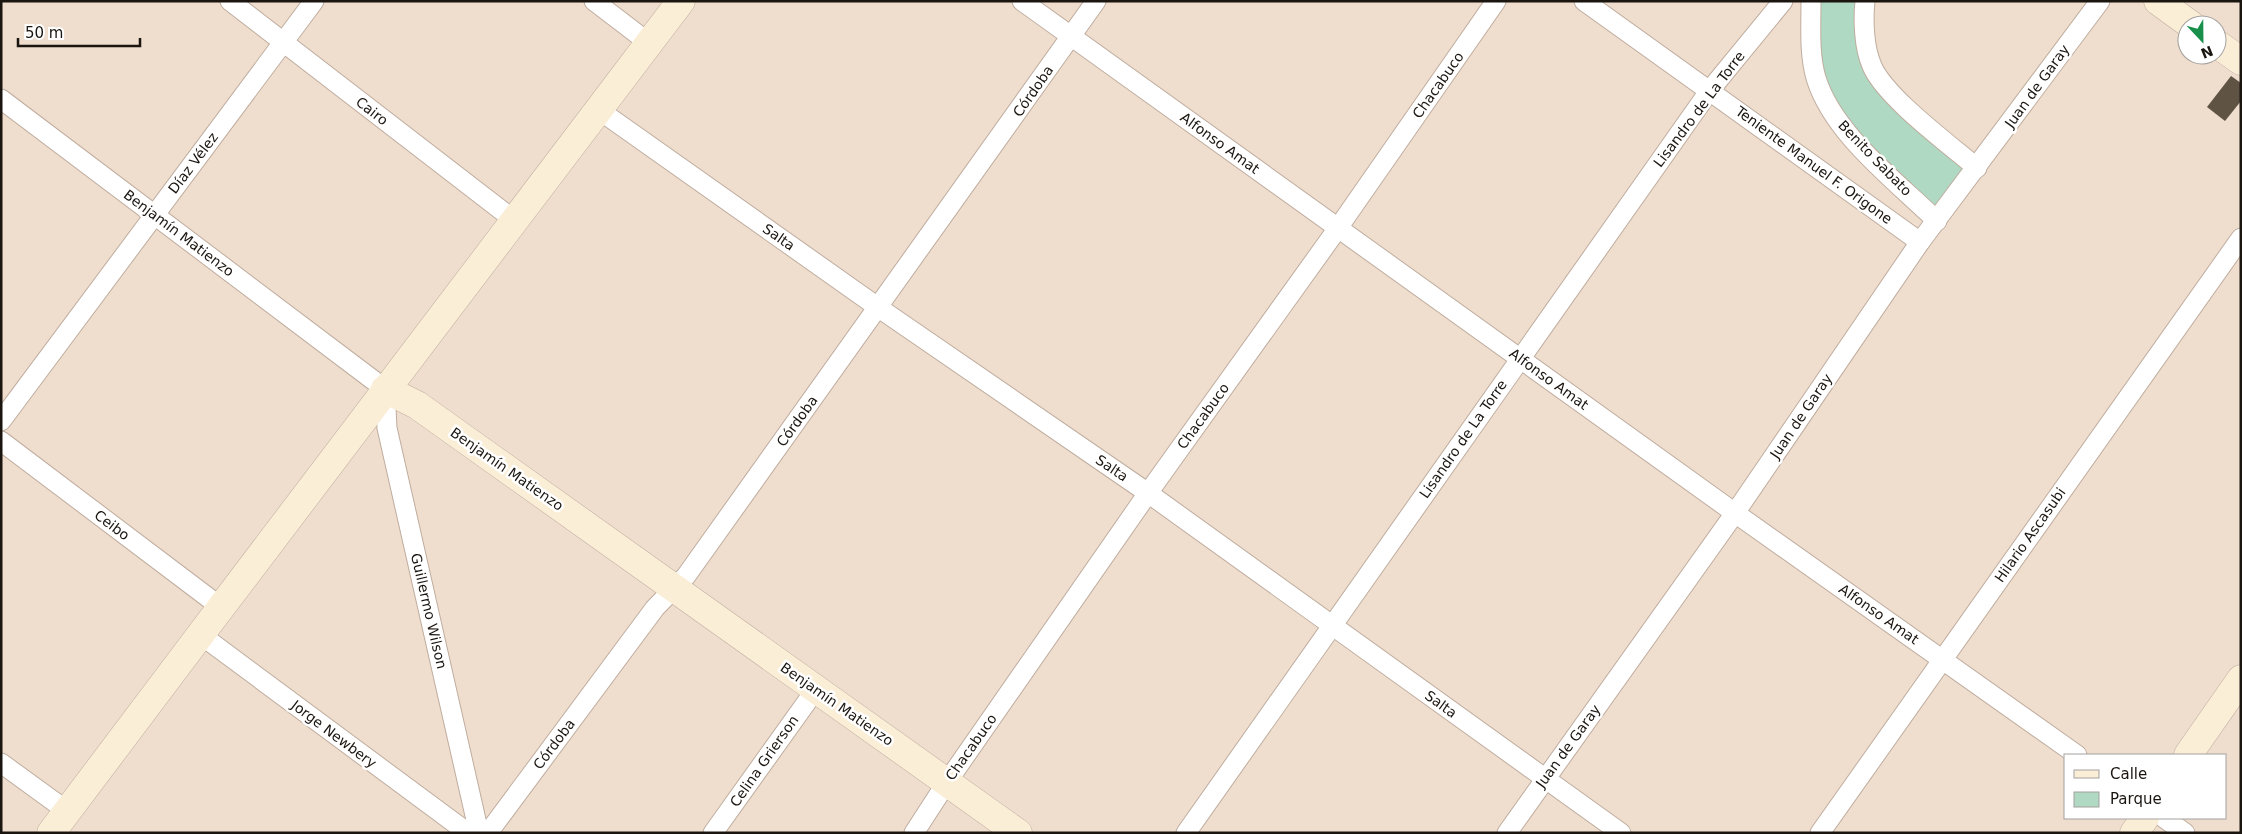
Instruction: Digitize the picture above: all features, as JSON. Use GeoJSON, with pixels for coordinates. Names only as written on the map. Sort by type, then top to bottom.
{"type":"FeatureCollection","features":[{"type":"Feature","properties":{"kind":"main road"},"geometry":{"type":"LineString","coordinates":[[60,825],[385,389],[681,1]]}},
{"type":"Feature","properties":{"kind":"main road"},"geometry":{"type":"LineString","coordinates":[[2158,1],[2177,15]]}},
{"type":"Feature","properties":{"kind":"main road"},"geometry":{"type":"LineString","coordinates":[[2227,51],[2241,61]]}},
{"type":"Feature","properties":{"kind":"main road","name":"Benjamín Matienzo"},"geometry":{"type":"LineString","coordinates":[[385,389],[417,405],[1018,833]]}},
{"type":"Feature","properties":{"kind":"main road"},"geometry":{"type":"LineString","coordinates":[[2189,754],[2241,679]]}},
{"type":"Feature","properties":{"kind":"street","name":"Cairo"},"geometry":{"type":"LineString","coordinates":[[230,1],[514,220]]}},
{"type":"Feature","properties":{"kind":"street","name":"Díaz Vélez"},"geometry":{"type":"LineString","coordinates":[[1,421],[314,1]]}},
{"type":"Feature","properties":{"kind":"street"},"geometry":{"type":"LineString","coordinates":[[594,1],[649,43]]}},
{"type":"Feature","properties":{"kind":"street","name":"Alfonso Amat"},"geometry":{"type":"LineString","coordinates":[[1022,1],[1734,513],[1943,658],[2076,754]]}},
{"type":"Feature","properties":{"kind":"street","name":"Córdoba"},"geometry":{"type":"LineString","coordinates":[[488,833],[655,608],[686,576],[879,308],[1096,1]]}},
{"type":"Feature","properties":{"kind":"street","name":"Chacabuco"},"geometry":{"type":"LineString","coordinates":[[914,833],[947,782],[1148,493],[1338,228],[1496,1]]}},
{"type":"Feature","properties":{"kind":"street","name":"Teniente Manuel F. Origone"},"geometry":{"type":"LineString","coordinates":[[1584,1],[1920,242]]}},
{"type":"Feature","properties":{"kind":"street","name":"Lisandro de La Torre"},"geometry":{"type":"LineString","coordinates":[[1186,833],[1333,626],[1519,358],[1710,90],[1783,1]]}},
{"type":"Feature","properties":{"kind":"street","name":"Benito Sabato"},"geometry":{"type":"LineString","coordinates":[[1811,1],[1813,58],[1816,77],[1834,116],[1860,147],[1937,221]]}},
{"type":"Feature","properties":{"kind":"street"},"geometry":{"type":"LineString","coordinates":[[1865,1],[1867,48],[1872,66],[1887,90],[1977,168]]}},
{"type":"Feature","properties":{"kind":"street","name":"Juan de Garay"},"geometry":{"type":"LineString","coordinates":[[1507,833],[1734,513],[1920,242],[2100,1]]}},
{"type":"Feature","properties":{"kind":"street","name":"Benjamín Matienzo"},"geometry":{"type":"LineString","coordinates":[[1,100],[385,389]]}},
{"type":"Feature","properties":{"kind":"street","name":"Salta"},"geometry":{"type":"LineString","coordinates":[[599,110],[879,308],[1148,493],[1621,833]]}},
{"type":"Feature","properties":{"kind":"street","name":"Hilario Ascasubi"},"geometry":{"type":"LineString","coordinates":[[1820,833],[2241,238]]}},
{"type":"Feature","properties":{"kind":"street","name":"Guillermo Wilson"},"geometry":{"type":"LineString","coordinates":[[385,389],[387,428],[479,833]]}},
{"type":"Feature","properties":{"kind":"street","name":"Ceibo"},"geometry":{"type":"LineString","coordinates":[[1,441],[222,608]]}},
{"type":"Feature","properties":{"kind":"street","name":"Jorge Newbery"},"geometry":{"type":"LineString","coordinates":[[201,635],[468,833]]}},
{"type":"Feature","properties":{"kind":"street","name":"Celina Grierson"},"geometry":{"type":"LineString","coordinates":[[713,833],[816,689]]}},
{"type":"Feature","properties":{"kind":"street"},"geometry":{"type":"LineString","coordinates":[[1,763],[60,825]]}},
{"type":"Feature","properties":{"kind":"street"},"geometry":{"type":"LineString","coordinates":[[2147,825],[2185,833]]}},
{"type":"Feature","properties":{"kind":"green space"},"geometry":{"type":"Polygon","coordinates":[[[1811,1],[1865,1],[1872,67],[1977,168],[1937,221],[1822,93],[1811,1]]]}},
{"type":"Feature","properties":{"kind":"building"},"geometry":{"type":"Polygon","coordinates":[[[2231,76],[2241,83],[2241,101],[2225,121],[2207,107],[2231,76]]]}}]}
